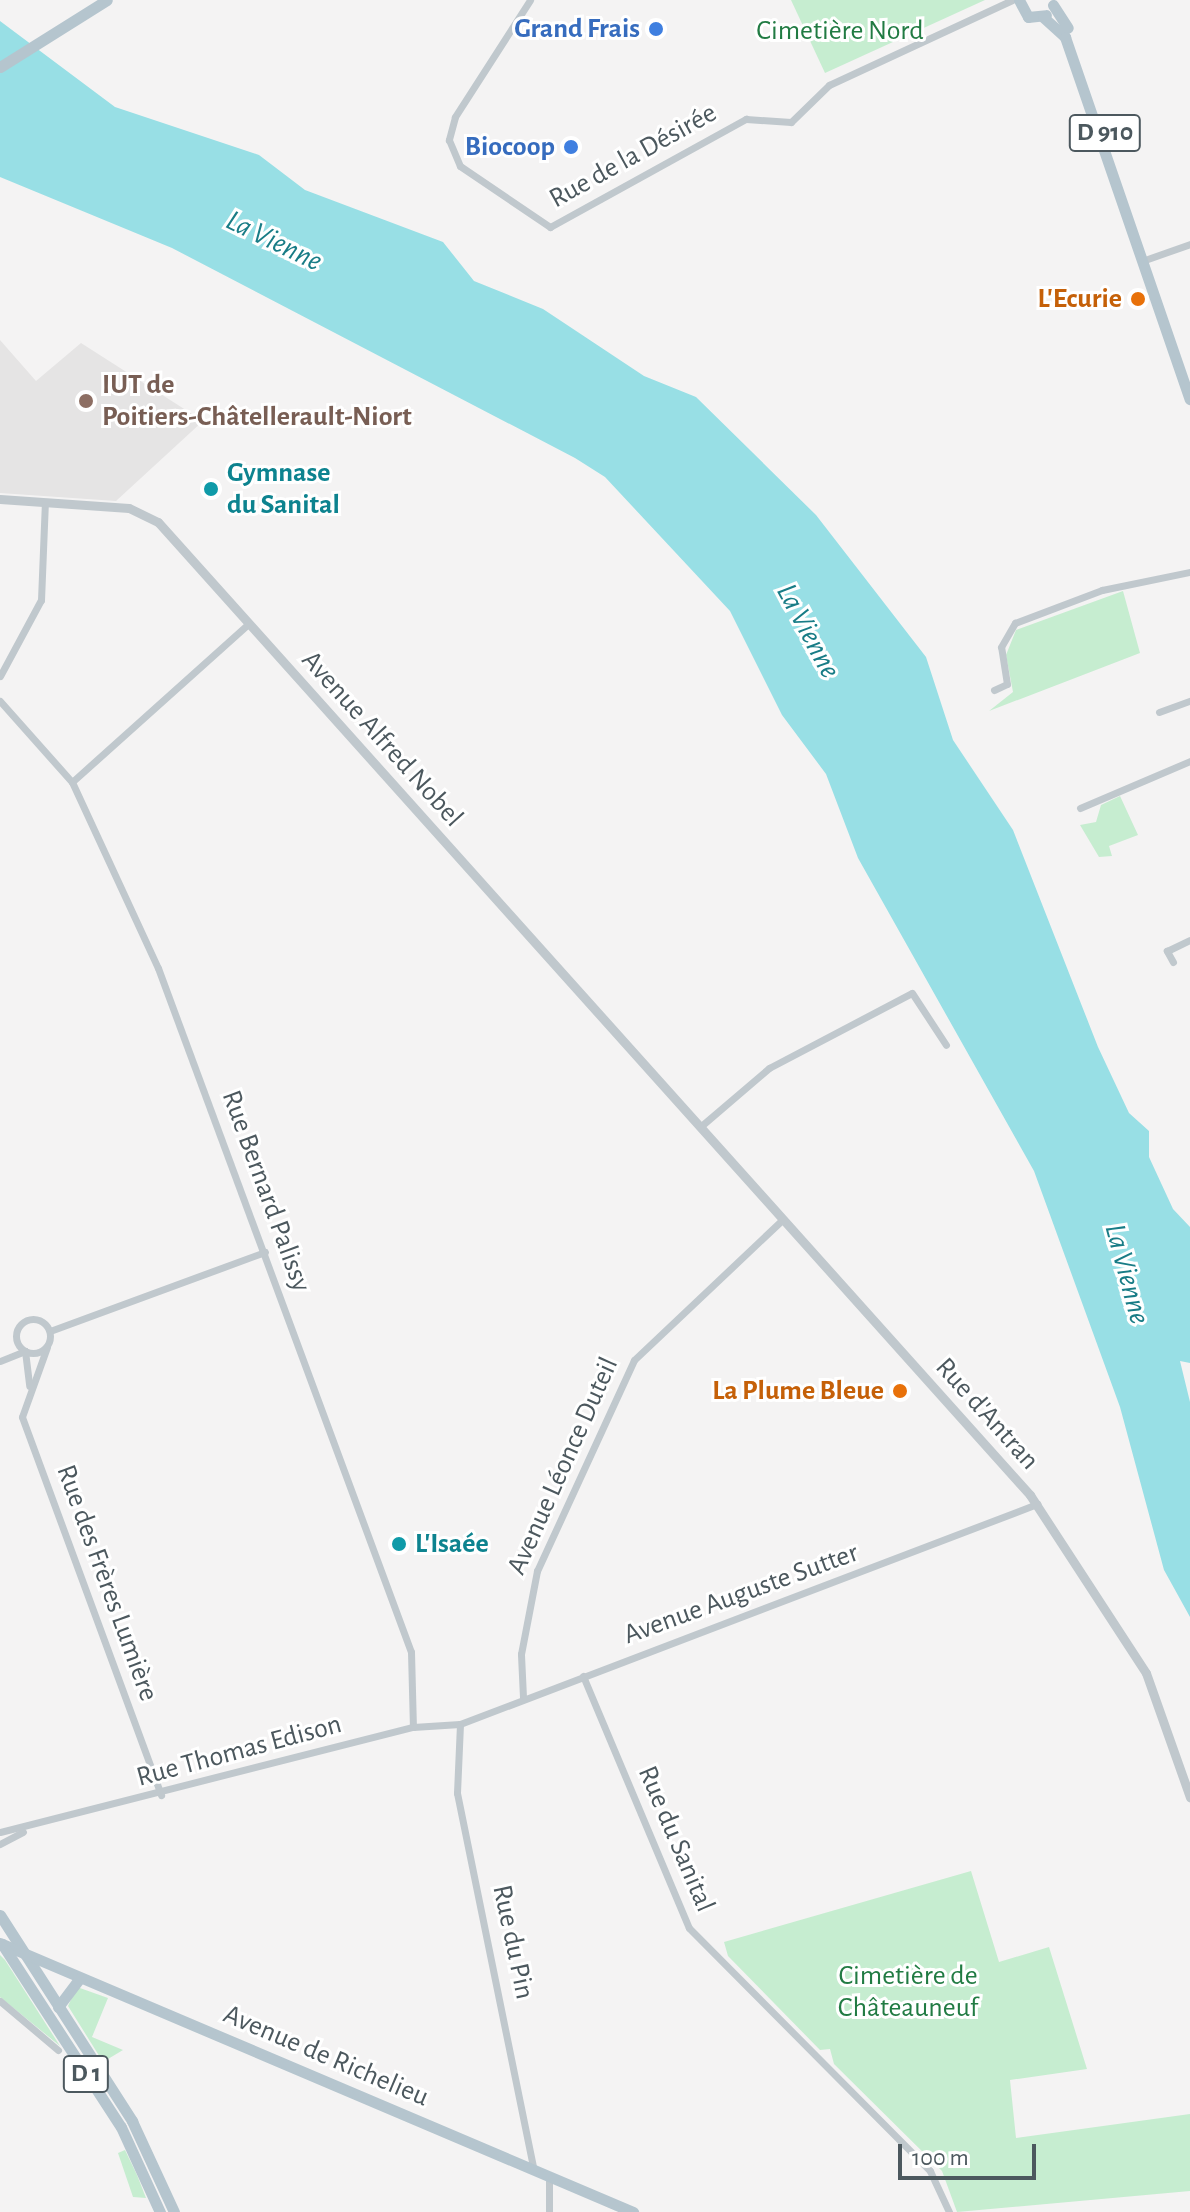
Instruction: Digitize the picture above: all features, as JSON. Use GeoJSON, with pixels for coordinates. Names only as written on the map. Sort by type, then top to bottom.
{"type":"FeatureCollection","features":[{"type":"Feature","properties":{"kind":"main road"},"geometry":{"type":"LineString","coordinates":[[0,67],[107,0]]}},
{"type":"Feature","properties":{"kind":"main road"},"geometry":{"type":"LineString","coordinates":[[1019,0],[1023,12],[1043,17],[1053,3]]}},
{"type":"Feature","properties":{"kind":"main road","name":"D 910"},"geometry":{"type":"LineString","coordinates":[[1053,3],[1072,35],[1190,399]]}},
{"type":"Feature","properties":{"kind":"main road","name":"D 910"},"geometry":{"type":"LineString","coordinates":[[1043,17],[1065,37],[1190,376]]}},
{"type":"Feature","properties":{"kind":"main road","name":"D 1"},"geometry":{"type":"LineString","coordinates":[[0,1915],[137,2129],[174,2212]]}},
{"type":"Feature","properties":{"kind":"main road","name":"Avenue de Richelieu"},"geometry":{"type":"LineString","coordinates":[[0,1942],[633,2212]]}},
{"type":"Feature","properties":{"kind":"main road","name":"D 1"},"geometry":{"type":"LineString","coordinates":[[0,1942],[121,2127],[160,2212]]}},
{"type":"Feature","properties":{"kind":"main road"},"geometry":{"type":"LineString","coordinates":[[58,2007],[80,1978]]}},
{"type":"Feature","properties":{"kind":"street","name":"Rue de la Désirée"},"geometry":{"type":"LineString","coordinates":[[530,0],[455,117],[449,145],[460,166],[550,227],[746,119],[791,122],[829,85],[1012,0]]}},
{"type":"Feature","properties":{"kind":"street"},"geometry":{"type":"LineString","coordinates":[[1004,5],[1023,12]]}},
{"type":"Feature","properties":{"kind":"street"},"geometry":{"type":"LineString","coordinates":[[1147,263],[1190,244]]}},
{"type":"Feature","properties":{"kind":"street","name":"Avenue Alfred Nobel"},"geometry":{"type":"LineString","coordinates":[[0,499],[149,514],[681,1107]]}},
{"type":"Feature","properties":{"kind":"street"},"geometry":{"type":"LineString","coordinates":[[0,676],[41,600],[45,502]]}},
{"type":"Feature","properties":{"kind":"street"},"geometry":{"type":"LineString","coordinates":[[994,690],[1007,684],[1001,647],[1015,623],[1102,590],[1190,572]]}},
{"type":"Feature","properties":{"kind":"street"},"geometry":{"type":"LineString","coordinates":[[72,782],[249,623]]}},
{"type":"Feature","properties":{"kind":"street","name":"Rue Bernard Palissy"},"geometry":{"type":"LineString","coordinates":[[0,701],[72,782],[158,968],[411,1652],[413,1727]]}},
{"type":"Feature","properties":{"kind":"street"},"geometry":{"type":"LineString","coordinates":[[1159,712],[1190,701]]}},
{"type":"Feature","properties":{"kind":"street"},"geometry":{"type":"LineString","coordinates":[[1080,808],[1190,761]]}},
{"type":"Feature","properties":{"kind":"street"},"geometry":{"type":"LineString","coordinates":[[1173,962],[1167,951],[1190,940]]}},
{"type":"Feature","properties":{"kind":"street"},"geometry":{"type":"LineString","coordinates":[[700,1127],[769,1068],[912,993],[946,1045]]}},
{"type":"Feature","properties":{"kind":"street","name":"Rue d'Antran"},"geometry":{"type":"LineString","coordinates":[[681,1107],[1037,1504],[1146,1673],[1190,1797]]}},
{"type":"Feature","properties":{"kind":"street","name":"Avenue Léonce Duteil"},"geometry":{"type":"LineString","coordinates":[[523,1697],[521,1654],[537,1571],[628,1371],[657,1333],[782,1220]]}},
{"type":"Feature","properties":{"kind":"street"},"geometry":{"type":"LineString","coordinates":[[50,1331],[265,1252]]}},
{"type":"Feature","properties":{"kind":"street"},"geometry":{"type":"LineString","coordinates":[[25,1351],[16,1338],[23,1322],[38,1319],[50,1331]]}},
{"type":"Feature","properties":{"kind":"street"},"geometry":{"type":"LineString","coordinates":[[0,1361],[25,1351],[47,1347],[50,1331]]}},
{"type":"Feature","properties":{"kind":"street","name":"Rue des Frères Lumière"},"geometry":{"type":"LineString","coordinates":[[47,1347],[29,1386],[22,1417],[161,1795]]}},
{"type":"Feature","properties":{"kind":"street","name":"Rue des Frères Lumière"},"geometry":{"type":"LineString","coordinates":[[25,1351],[29,1386]]}},
{"type":"Feature","properties":{"kind":"street","name":"Avenue Auguste Sutter"},"geometry":{"type":"LineString","coordinates":[[460,1724],[523,1697],[1037,1504]]}},
{"type":"Feature","properties":{"kind":"street","name":"Rue du Sanital"},"geometry":{"type":"LineString","coordinates":[[583,1676],[689,1928],[930,2171],[949,2212]]}},
{"type":"Feature","properties":{"kind":"street","name":"Rue Thomas Edison"},"geometry":{"type":"LineString","coordinates":[[0,1832],[30,1829],[413,1727],[460,1724]]}},
{"type":"Feature","properties":{"kind":"street","name":"Rue du Pin"},"geometry":{"type":"LineString","coordinates":[[460,1724],[457,1793],[534,2170]]}},
{"type":"Feature","properties":{"kind":"street","name":"Rue Thomas Edison"},"geometry":{"type":"LineString","coordinates":[[0,1844],[30,1829]]}},
{"type":"Feature","properties":{"kind":"street"},"geometry":{"type":"LineString","coordinates":[[0,2001],[58,2050]]}},
{"type":"Feature","properties":{"kind":"street"},"geometry":{"type":"LineString","coordinates":[[549,2176],[549,2212]]}},
{"type":"Feature","properties":{"kind":"shaded area","name":"IUT de Poitiers-Châtellerault-Niort"},"geometry":{"type":"Polygon","coordinates":[[[0,340],[36,381],[81,343],[203,421],[116,501],[0,493],[0,340]]]}},
{"type":"Feature","properties":{"kind":"green space","name":"Cimetière Nord"},"geometry":{"type":"Polygon","coordinates":[[[791,0],[985,0],[825,73],[791,0]]]}},
{"type":"Feature","properties":{"kind":"green space"},"geometry":{"type":"Polygon","coordinates":[[[1123,591],[1140,653],[989,711],[1013,692],[1006,655],[1016,630],[1123,591]]]}},
{"type":"Feature","properties":{"kind":"green space"},"geometry":{"type":"Polygon","coordinates":[[[1120,796],[1138,835],[1109,846],[1112,856],[1099,857],[1080,825],[1096,822],[1101,805],[1120,796]]]}},
{"type":"Feature","properties":{"kind":"green space","name":"Cimetière de Châteauneuf"},"geometry":{"type":"Polygon","coordinates":[[[971,1871],[999,1962],[1049,1947],[1087,2069],[1010,2080],[1016,2138],[1190,2114],[1190,2191],[957,2212],[942,2171],[834,2064],[830,2049],[820,2050],[728,1956],[724,1942],[971,1871]]]}},
{"type":"Feature","properties":{"kind":"green space"},"geometry":{"type":"Polygon","coordinates":[[[0,1955],[5,1960],[60,2046],[0,1997],[0,1955]]]}},
{"type":"Feature","properties":{"kind":"green space"},"geometry":{"type":"Polygon","coordinates":[[[77,1987],[108,1998],[92,2037],[123,2050],[103,2062],[68,2006],[77,1987]]]}},
{"type":"Feature","properties":{"kind":"green space"},"geometry":{"type":"Polygon","coordinates":[[[125,2150],[146,2198],[133,2197],[118,2153],[125,2150]]]}},
{"type":"Feature","properties":{"kind":"water","name":"La Vienne"},"geometry":{"type":"Polygon","coordinates":[[[0,21],[115,107],[259,155],[305,190],[443,242],[474,281],[543,309],[644,376],[696,397],[816,515],[926,657],[953,740],[1013,830],[1098,1047],[1129,1113],[1149,1131],[1149,1157],[1173,1209],[1190,1227],[1190,1363],[1180,1361],[1190,1402],[1190,1617],[1164,1570],[1120,1407],[1034,1171],[858,858],[826,774],[782,715],[730,611],[605,477],[575,458],[172,248],[0,177],[0,21]]]}},
{"type":"Feature","properties":{"kind":"place","name":"Grand Frais"},"geometry":{"type":"Point","coordinates":[656,29]}},
{"type":"Feature","properties":{"kind":"place","name":"Biocoop"},"geometry":{"type":"Point","coordinates":[571,147]}},
{"type":"Feature","properties":{"kind":"place","name":"L'Ecurie"},"geometry":{"type":"Point","coordinates":[1138,299]}},
{"type":"Feature","properties":{"kind":"place","name":"IUT de Poitiers-Châtellerault-Niort"},"geometry":{"type":"Point","coordinates":[86,401]}},
{"type":"Feature","properties":{"kind":"place","name":"Gymnase du Sanital"},"geometry":{"type":"Point","coordinates":[211,489]}},
{"type":"Feature","properties":{"kind":"place","name":"La Plume Bleue"},"geometry":{"type":"Point","coordinates":[900,1391]}},
{"type":"Feature","properties":{"kind":"place","name":"L'Isaée"},"geometry":{"type":"Point","coordinates":[399,1544]}}]}
